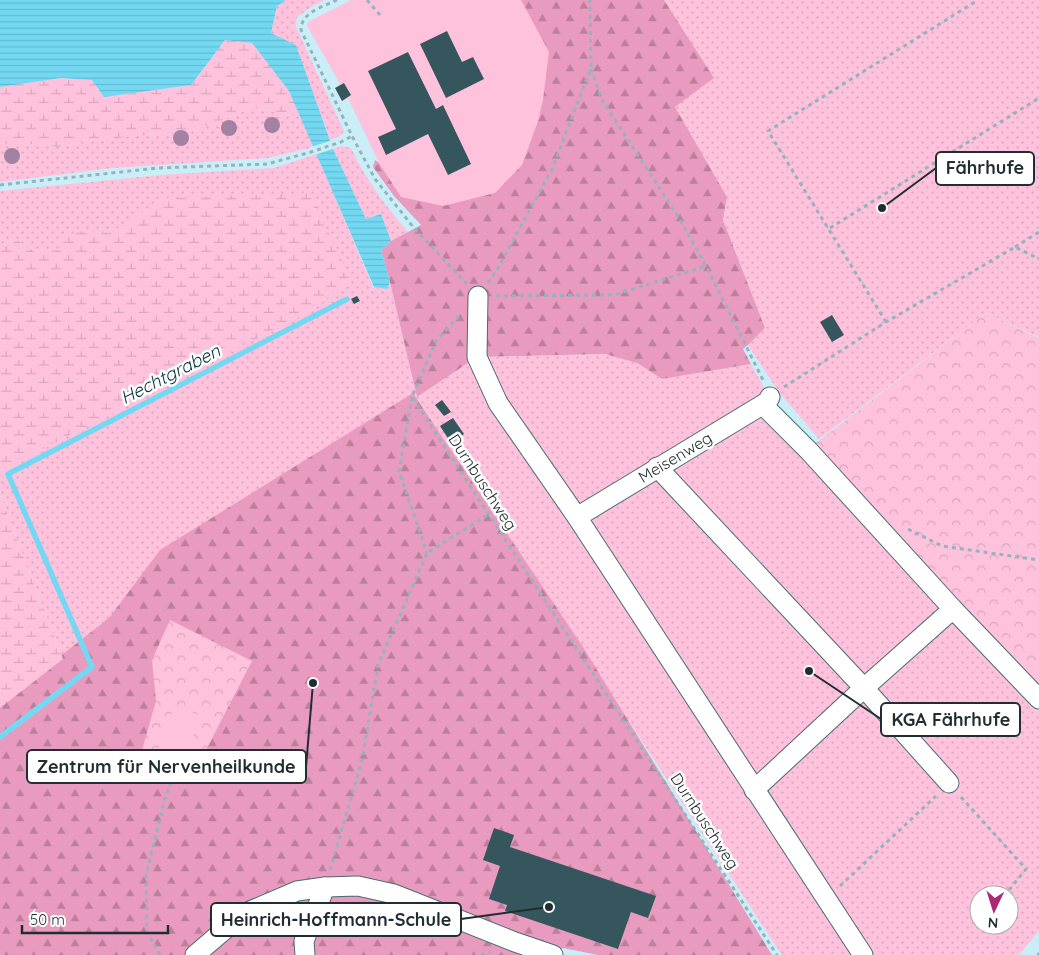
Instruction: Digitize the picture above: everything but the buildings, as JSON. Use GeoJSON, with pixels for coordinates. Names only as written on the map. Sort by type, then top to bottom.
{"type":"FeatureCollection","features":[{"type":"Feature","properties":{"kind":"lane"},"geometry":{"type":"LineString","coordinates":[[478,296],[477,357],[498,403],[578,517],[754,790],[827,898],[862,955]]}},
{"type":"Feature","properties":{"kind":"lane"},"geometry":{"type":"LineString","coordinates":[[767,400],[809,451],[953,609],[1039,699]]}},
{"type":"Feature","properties":{"kind":"lane","name":"Meisenweg"},"geometry":{"type":"LineString","coordinates":[[578,517],[767,400]]}},
{"type":"Feature","properties":{"kind":"lane"},"geometry":{"type":"LineString","coordinates":[[657,467],[864,688],[949,783]]}},
{"type":"Feature","properties":{"kind":"lane"},"geometry":{"type":"LineString","coordinates":[[754,790],[953,609]]}},
{"type":"Feature","properties":{"kind":"lane"},"geometry":{"type":"LineString","coordinates":[[195,955],[244,914],[297,891],[325,887],[358,886],[394,894],[553,955]]}},
{"type":"Feature","properties":{"kind":"lane"},"geometry":{"type":"LineString","coordinates":[[305,955],[304,941],[325,887]]}},
{"type":"Feature","properties":{"kind":"path"},"geometry":{"type":"LineString","coordinates":[[337,0],[306,15],[301,22],[300,30],[352,136],[375,178],[414,228],[478,296],[614,295],[706,266]]}},
{"type":"Feature","properties":{"kind":"path"},"geometry":{"type":"LineString","coordinates":[[367,0],[380,15]]}},
{"type":"Feature","properties":{"kind":"path"},"geometry":{"type":"LineString","coordinates":[[590,0],[590,68],[602,100],[679,218],[706,266],[767,400],[886,322],[1039,232]]}},
{"type":"Feature","properties":{"kind":"path"},"geometry":{"type":"LineString","coordinates":[[886,322],[830,228],[768,131],[978,0]]}},
{"type":"Feature","properties":{"kind":"path"},"geometry":{"type":"LineString","coordinates":[[427,553],[398,471],[412,397],[436,341],[478,296],[498,268],[552,169],[590,68]]}},
{"type":"Feature","properties":{"kind":"path"},"geometry":{"type":"LineString","coordinates":[[830,228],[1039,98]]}},
{"type":"Feature","properties":{"kind":"path"},"geometry":{"type":"LineString","coordinates":[[0,185],[158,168],[267,164],[342,142],[352,136]]}},
{"type":"Feature","properties":{"kind":"path"},"geometry":{"type":"LineString","coordinates":[[1015,247],[1039,259]]}},
{"type":"Feature","properties":{"kind":"path","name":"Durnbuschweg"},"geometry":{"type":"LineString","coordinates":[[412,397],[777,955]]}},
{"type":"Feature","properties":{"kind":"path"},"geometry":{"type":"LineString","coordinates":[[325,887],[362,760],[378,665],[427,553],[489,514]]}},
{"type":"Feature","properties":{"kind":"path"},"geometry":{"type":"LineString","coordinates":[[901,526],[942,546],[1039,560]]}},
{"type":"Feature","properties":{"kind":"path"},"geometry":{"type":"LineString","coordinates":[[160,955],[147,932],[146,876],[166,795],[177,770]]}},
{"type":"Feature","properties":{"kind":"path"},"geometry":{"type":"LineString","coordinates":[[827,898],[949,783],[1026,869],[1013,885]]}},
{"type":"Feature","properties":{"kind":"green space"},"geometry":{"type":"Polygon","coordinates":[[[286,0],[325,0],[297,17],[296,27],[344,131],[340,136],[330,140],[296,46],[271,33],[277,6],[286,0]]]}},
{"type":"Feature","properties":{"kind":"green space"},"geometry":{"type":"Polygon","coordinates":[[[351,0],[521,0],[549,52],[543,100],[538,121],[522,165],[495,193],[443,206],[401,197],[379,163],[348,98],[342,101],[335,88],[340,84],[307,26],[308,22],[351,0]]]}},
{"type":"Feature","properties":{"kind":"green space"},"geometry":{"type":"Polygon","coordinates":[[[509,0],[664,0],[714,78],[675,107],[727,197],[723,220],[765,328],[743,349],[751,364],[662,379],[637,363],[605,354],[477,357],[417,397],[381,250],[391,241],[421,225],[394,196],[373,167],[375,160],[422,191],[509,0]]]}},
{"type":"Feature","properties":{"kind":"green space"},"geometry":{"type":"Polygon","coordinates":[[[664,0],[1039,0],[1039,337],[986,313],[819,439],[778,391],[748,345],[765,328],[723,220],[727,197],[675,107],[713,77],[664,0]]]}},
{"type":"Feature","properties":{"kind":"green space"},"geometry":{"type":"Polygon","coordinates":[[[225,40],[252,43],[289,91],[302,118],[254,107],[197,130],[96,140],[58,147],[16,143],[0,144],[0,87],[61,78],[92,80],[104,97],[191,85],[225,40]]]}},
{"type":"Feature","properties":{"kind":"green space"},"geometry":{"type":"Polygon","coordinates":[[[254,107],[302,118],[313,145],[310,148],[268,158],[113,168],[0,182],[0,144],[16,143],[58,147],[96,140],[197,130],[254,107]]]}},
{"type":"Feature","properties":{"kind":"green space"},"geometry":{"type":"Polygon","coordinates":[[[342,146],[351,148],[377,192],[408,232],[391,241],[381,214],[366,219],[333,149],[342,146]]]}},
{"type":"Feature","properties":{"kind":"green space"},"geometry":{"type":"Polygon","coordinates":[[[317,154],[373,287],[387,289],[390,282],[417,397],[477,357],[605,354],[637,363],[662,379],[751,364],[767,393],[767,402],[1039,689],[1039,931],[1019,955],[782,955],[417,398],[407,402],[63,659],[0,495],[0,475],[37,452],[314,309],[350,278],[164,198],[112,232],[78,231],[64,249],[35,252],[17,240],[0,244],[0,191],[160,175],[274,168],[317,154]]]}},
{"type":"Feature","properties":{"kind":"green space"},"geometry":{"type":"Polygon","coordinates":[[[310,193],[350,278],[314,309],[37,452],[0,475],[0,244],[17,240],[35,252],[64,249],[60,239],[78,231],[112,232],[164,198],[310,193]]]}},
{"type":"Feature","properties":{"kind":"green space"},"geometry":{"type":"Polygon","coordinates":[[[986,313],[1039,338],[1039,689],[812,446],[986,313]]]}},
{"type":"Feature","properties":{"kind":"green space"},"geometry":{"type":"Polygon","coordinates":[[[413,393],[583,647],[772,955],[598,955],[563,948],[555,955],[0,955],[0,703],[109,618],[160,550],[413,393]]]}},
{"type":"Feature","properties":{"kind":"green space"},"geometry":{"type":"Polygon","coordinates":[[[0,495],[63,659],[0,708],[0,495]]]}},
{"type":"Feature","properties":{"kind":"green space"},"geometry":{"type":"Polygon","coordinates":[[[170,620],[252,661],[192,777],[141,754],[156,701],[152,660],[170,620]]]}},
{"type":"Feature","properties":{"kind":"green space"},"geometry":{"type":"Polygon","coordinates":[[[175,705],[201,716],[184,759],[158,749],[175,705]]]}},
{"type":"Feature","properties":{"kind":"water"},"geometry":{"type":"Polygon","coordinates":[[[0,0],[286,0],[277,6],[271,33],[296,45],[333,149],[366,219],[381,214],[391,241],[381,250],[390,282],[387,289],[374,287],[289,91],[252,43],[225,40],[191,85],[104,97],[92,80],[61,78],[0,87],[0,0]]]}},
{"type":"Feature","properties":{"kind":"pier"},"geometry":{"type":"Polygon","coordinates":[[[333,140],[335,148],[315,155],[311,147],[333,140]]]}},
{"type":"Feature","properties":{"kind":"waterway","name":"Hechtgraben"},"geometry":{"type":"LineString","coordinates":[[0,737],[92,667],[8,474],[347,299]]}},
{"type":"Feature","properties":{"kind":"place","name":"Fährhufe"},"geometry":{"type":"Point","coordinates":[882,208]}},
{"type":"Feature","properties":{"kind":"place","name":"KGA Fährhufe"},"geometry":{"type":"Point","coordinates":[809,671]}},
{"type":"Feature","properties":{"kind":"place","name":"Zentrum für Nervenheilkunde"},"geometry":{"type":"Point","coordinates":[313,683]}},
{"type":"Feature","properties":{"kind":"place","name":"Heinrich-Hoffmann-Schule"},"geometry":{"type":"Point","coordinates":[549,907]}}]}
